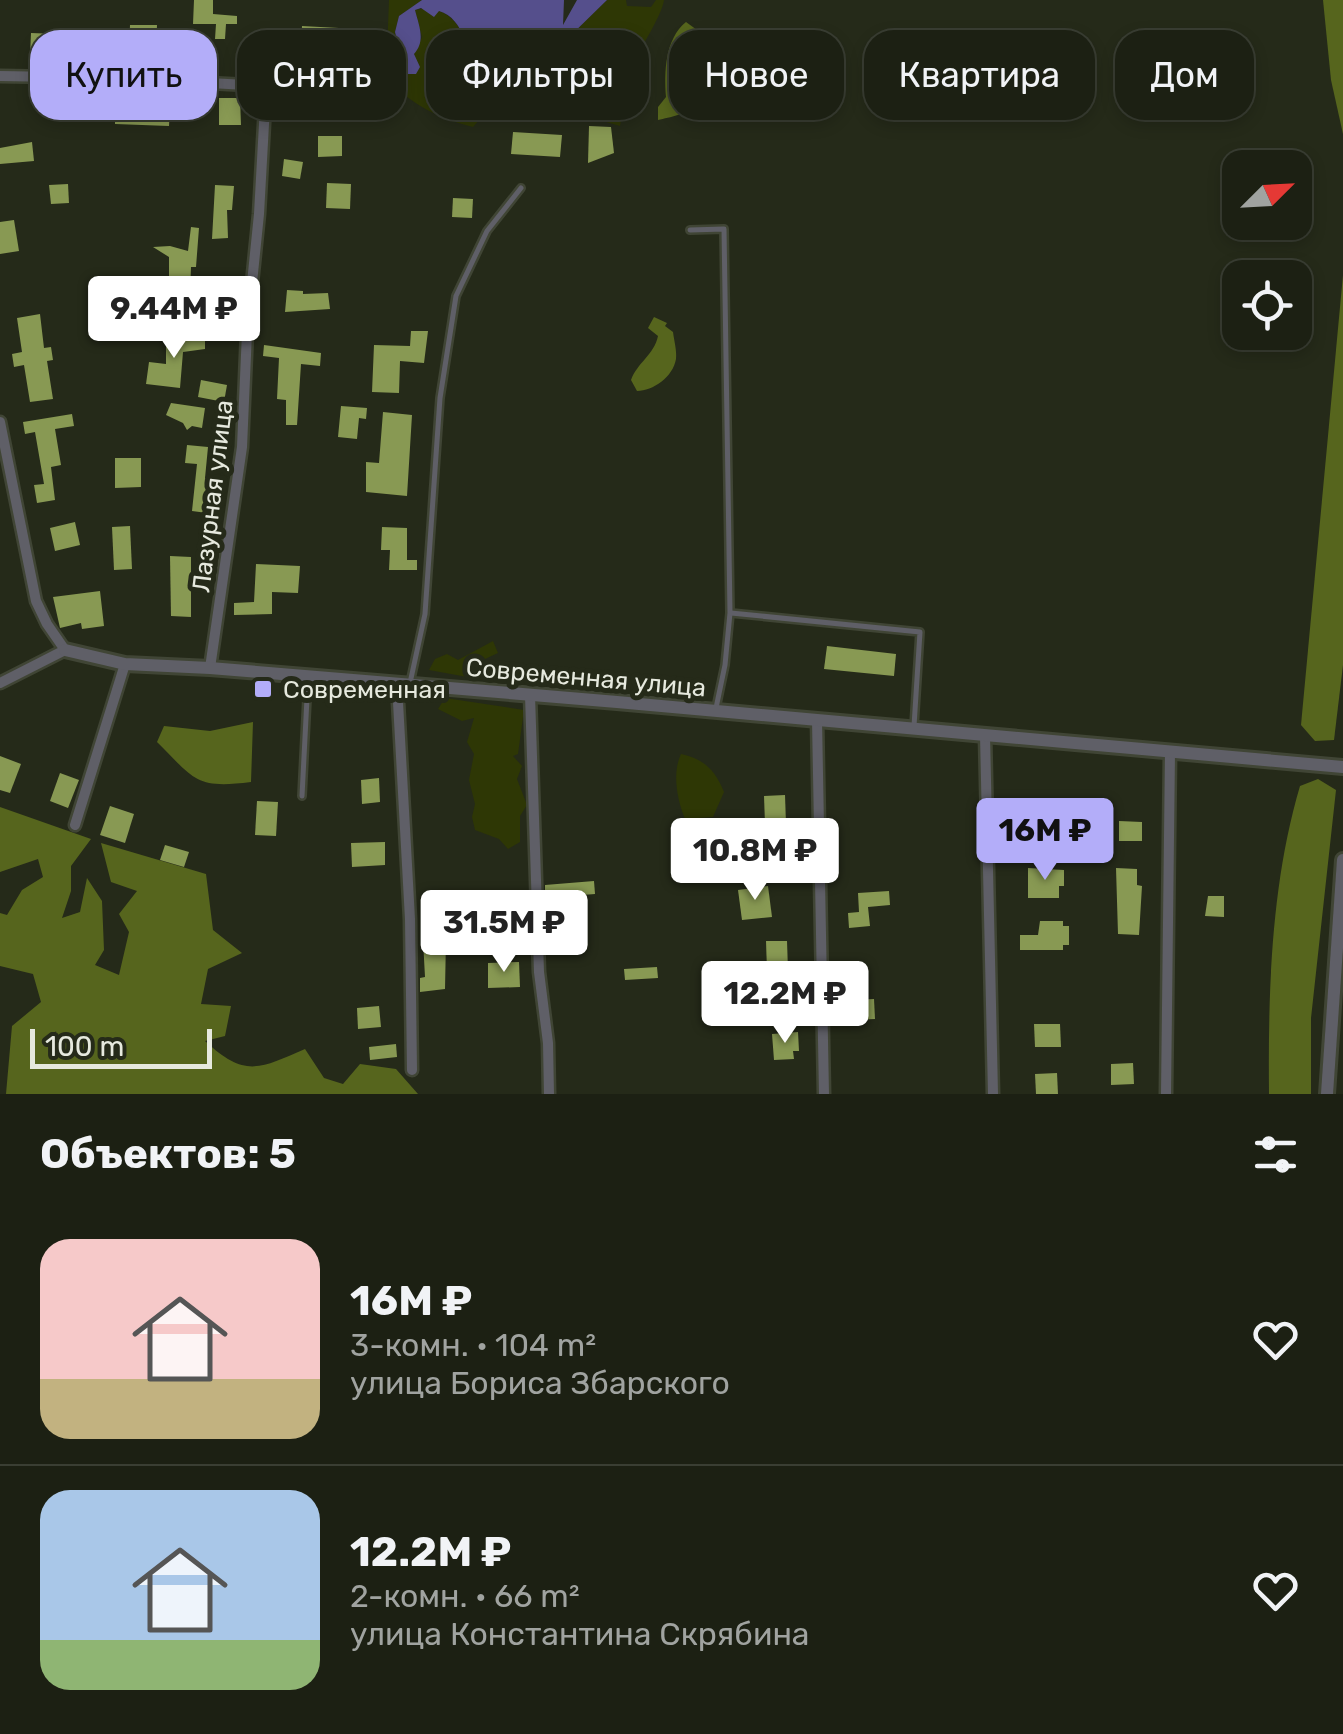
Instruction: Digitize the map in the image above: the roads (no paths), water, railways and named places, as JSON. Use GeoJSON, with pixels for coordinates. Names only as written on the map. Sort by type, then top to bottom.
{"type":"FeatureCollection","features":[{"type":"Feature","properties":{"kind":"street"},"geometry":{"type":"LineString","coordinates":[[0,76],[237,86]]}},
{"type":"Feature","properties":{"kind":"street","name":"Лазурная улица"},"geometry":{"type":"LineString","coordinates":[[210,668],[242,447],[246,332],[263,120]]}},
{"type":"Feature","properties":{"kind":"street"},"geometry":{"type":"LineString","coordinates":[[0,422],[36,601],[65,650],[0,682]]}},
{"type":"Feature","properties":{"kind":"street","name":"Современная улица"},"geometry":{"type":"LineString","coordinates":[[65,650],[126,664],[403,684],[1343,767]]}},
{"type":"Feature","properties":{"kind":"street"},"geometry":{"type":"LineString","coordinates":[[75,825],[126,664]]}},
{"type":"Feature","properties":{"kind":"street"},"geometry":{"type":"LineString","coordinates":[[403,684],[412,1070]]}},
{"type":"Feature","properties":{"kind":"street"},"geometry":{"type":"LineString","coordinates":[[530,695],[539,972],[548,1043],[549,1094]]}},
{"type":"Feature","properties":{"kind":"street"},"geometry":{"type":"LineString","coordinates":[[817,720],[824,1094]]}},
{"type":"Feature","properties":{"kind":"street"},"geometry":{"type":"LineString","coordinates":[[985,735],[994,1094]]}},
{"type":"Feature","properties":{"kind":"street"},"geometry":{"type":"LineString","coordinates":[[1166,1094],[1170,752]]}},
{"type":"Feature","properties":{"kind":"street"},"geometry":{"type":"LineString","coordinates":[[1327,1094],[1343,860]]}},
{"type":"Feature","properties":{"kind":"lane"},"geometry":{"type":"LineString","coordinates":[[403,684],[425,614],[440,398],[456,296],[487,231],[521,188]]}},
{"type":"Feature","properties":{"kind":"lane"},"geometry":{"type":"LineString","coordinates":[[690,230],[724,229],[730,613],[716,711]]}},
{"type":"Feature","properties":{"kind":"lane"},"geometry":{"type":"LineString","coordinates":[[730,613],[920,632],[914,728]]}},
{"type":"Feature","properties":{"kind":"lane"},"geometry":{"type":"LineString","coordinates":[[302,796],[308,676]]}},
{"type":"Feature","properties":{"kind":"place","name":"Современная"},"geometry":{"type":"Point","coordinates":[263,689]}}]}
